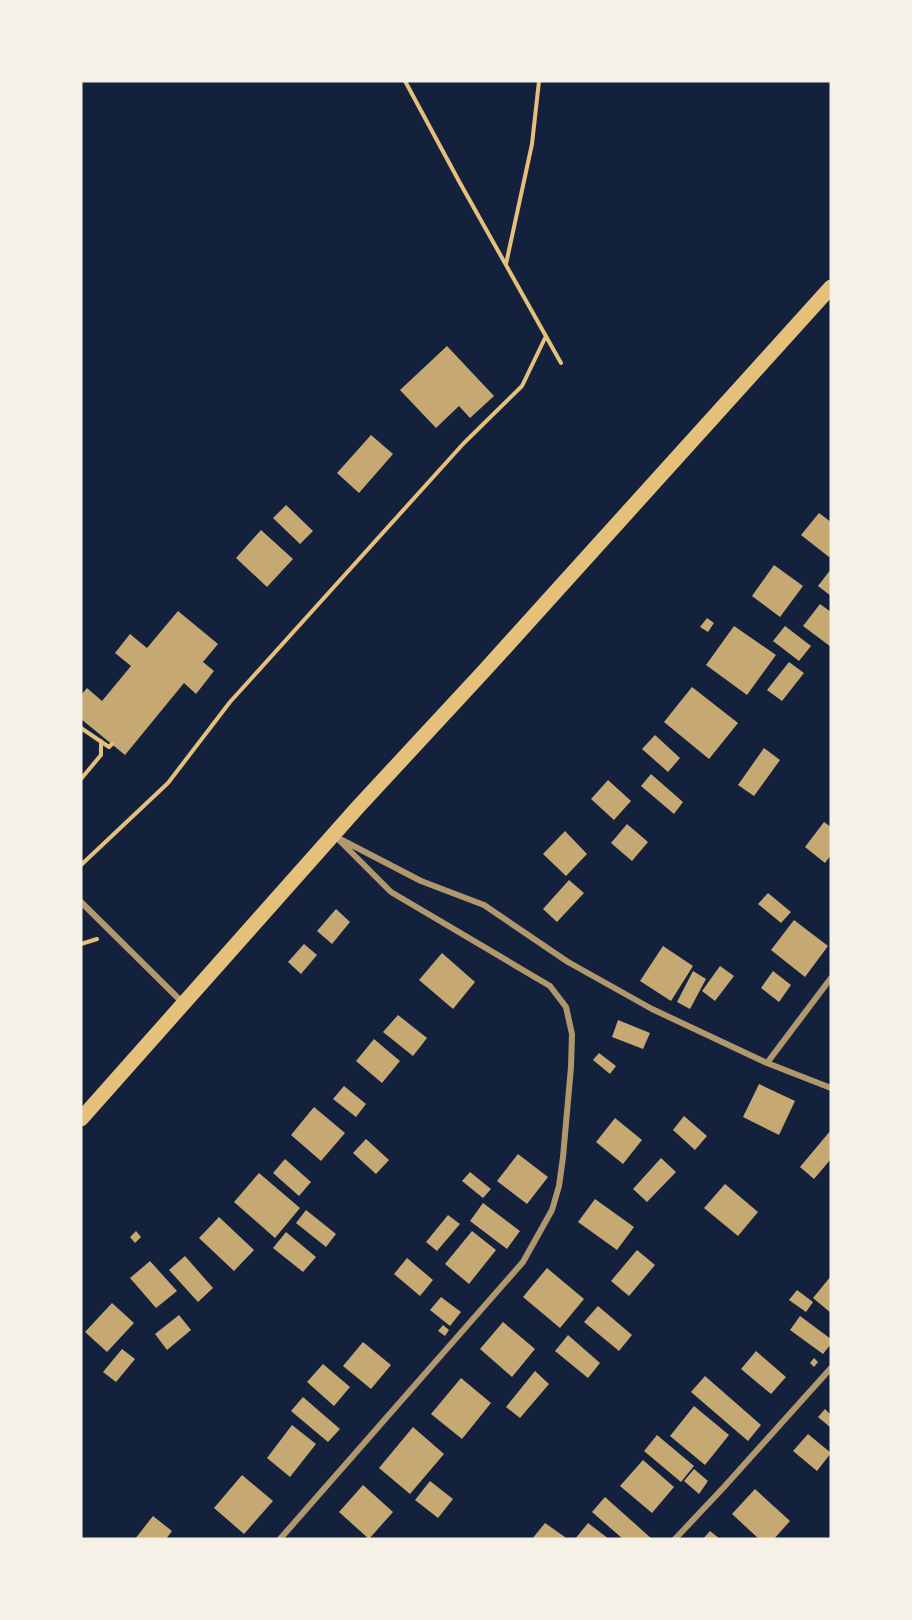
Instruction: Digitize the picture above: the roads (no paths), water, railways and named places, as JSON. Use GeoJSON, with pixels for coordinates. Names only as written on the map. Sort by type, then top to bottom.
{"type":"FeatureCollection","features":[{"type":"Feature","properties":{"kind":"main road"},"geometry":{"type":"LineString","coordinates":[[81,1119],[358,807],[831,287]]}},
{"type":"Feature","properties":{"kind":"street"},"geometry":{"type":"LineString","coordinates":[[333,835],[371,857],[422,881],[484,905],[568,962],[652,1010],[767,1063],[831,1088]]}},
{"type":"Feature","properties":{"kind":"street"},"geometry":{"type":"LineString","coordinates":[[280,1539],[523,1262],[552,1210],[559,1185],[571,1077],[572,1034],[566,1007],[550,986],[391,892],[333,835]]}},
{"type":"Feature","properties":{"kind":"street"},"geometry":{"type":"LineString","coordinates":[[81,902],[184,1004]]}},
{"type":"Feature","properties":{"kind":"street"},"geometry":{"type":"LineString","coordinates":[[767,1063],[831,978]]}},
{"type":"Feature","properties":{"kind":"street"},"geometry":{"type":"LineString","coordinates":[[675,1539],[831,1368]]}}]}
